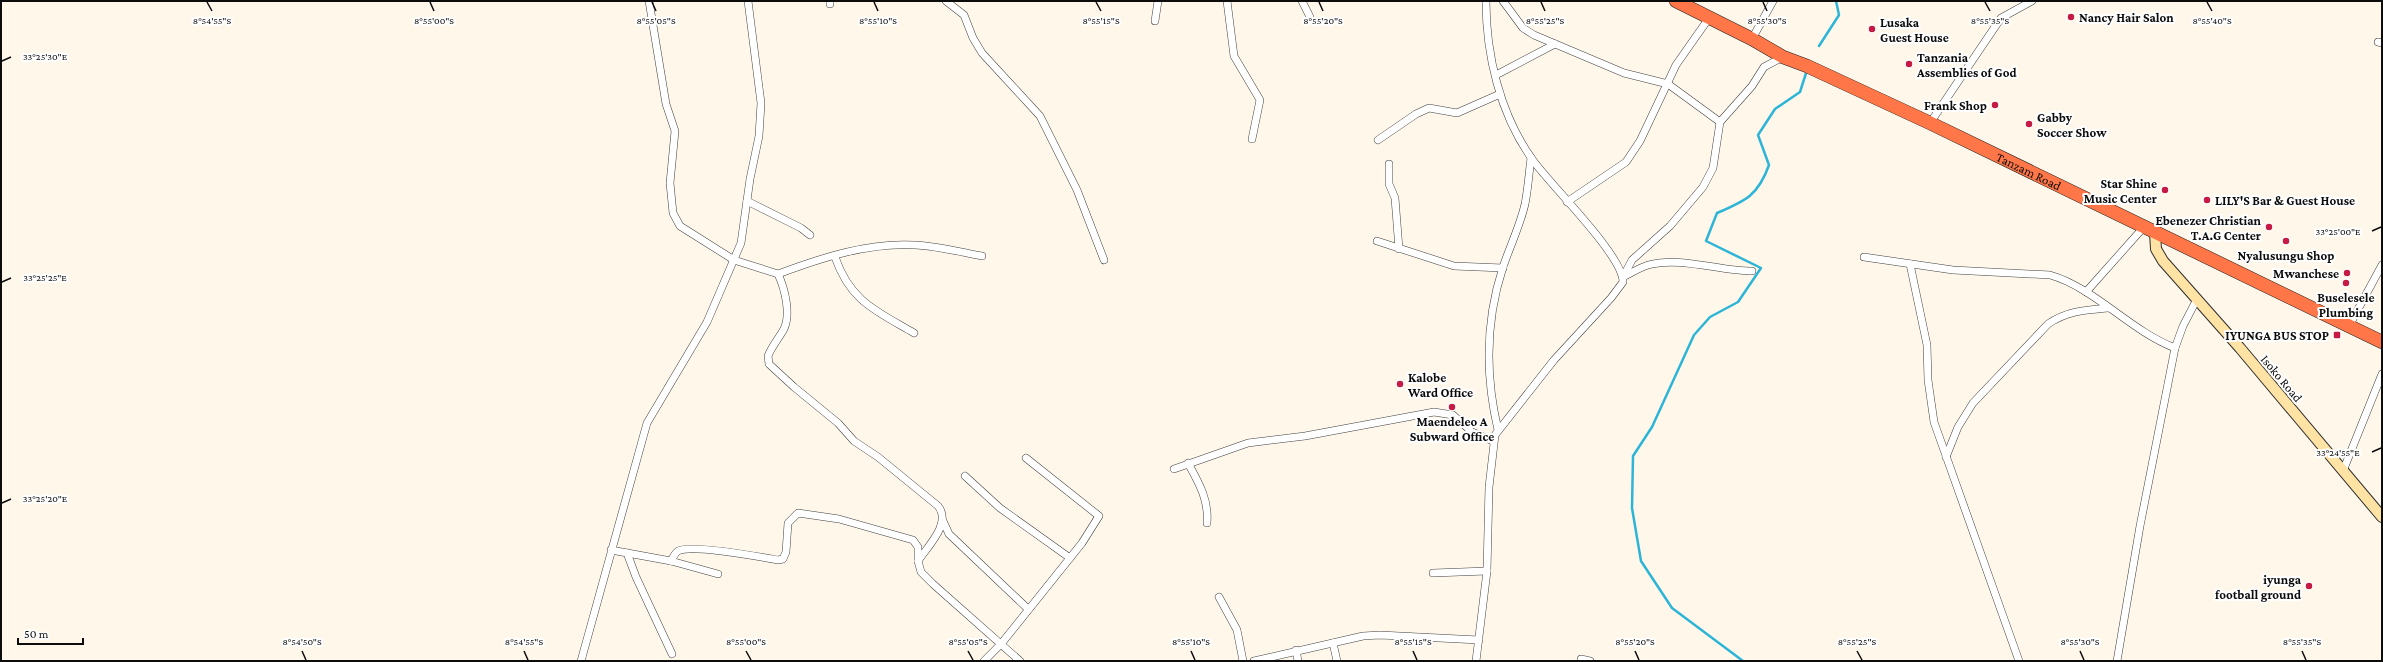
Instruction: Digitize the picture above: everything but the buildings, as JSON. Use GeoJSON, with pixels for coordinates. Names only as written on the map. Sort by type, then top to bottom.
{"type":"FeatureCollection","features":[{"type":"Feature","properties":{"kind":"highway","name":"Tanzam Road"},"geometry":{"type":"LineString","coordinates":[[1676,1],[1752,39],[1783,57],[1930,123],[2382,342]]}},
{"type":"Feature","properties":{"kind":"street"},"geometry":{"type":"LineString","coordinates":[[649,1],[666,104],[675,131],[670,183],[672,213],[680,226],[734,260],[778,274],[861,248],[893,244],[915,245],[982,256]]}},
{"type":"Feature","properties":{"kind":"street"},"geometry":{"type":"LineString","coordinates":[[582,661],[611,550],[647,423],[707,322],[741,243],[750,179],[759,136],[761,103],[748,1]]}},
{"type":"Feature","properties":{"kind":"street"},"geometry":{"type":"LineString","coordinates":[[946,1],[964,15],[973,38],[982,53],[1040,116],[1068,171],[1089,218],[1104,260]]}},
{"type":"Feature","properties":{"kind":"street"},"geometry":{"type":"LineString","coordinates":[[1155,21],[1158,1]]}},
{"type":"Feature","properties":{"kind":"street"},"geometry":{"type":"LineString","coordinates":[[1227,1],[1234,56],[1260,100],[1252,140]]}},
{"type":"Feature","properties":{"kind":"street"},"geometry":{"type":"LineString","coordinates":[[1302,1],[1310,17]]}},
{"type":"Feature","properties":{"kind":"street"},"geometry":{"type":"LineString","coordinates":[[1486,1],[1488,34],[1500,94],[1513,127],[1531,158],[1598,238],[1620,269],[1623,277]]}},
{"type":"Feature","properties":{"kind":"street"},"geometry":{"type":"LineString","coordinates":[[1503,1],[1523,28],[1555,44],[1624,73],[1668,84],[1720,122]]}},
{"type":"Feature","properties":{"kind":"street"},"geometry":{"type":"LineString","coordinates":[[1752,39],[1773,1]]}},
{"type":"Feature","properties":{"kind":"street"},"geometry":{"type":"LineString","coordinates":[[1930,123],[2001,18],[2032,1]]}},
{"type":"Feature","properties":{"kind":"street"},"geometry":{"type":"LineString","coordinates":[[1567,202],[1626,162],[1640,141],[1676,65],[1709,18]]}},
{"type":"Feature","properties":{"kind":"street"},"geometry":{"type":"LineString","coordinates":[[1496,75],[1555,44]]}},
{"type":"Feature","properties":{"kind":"street"},"geometry":{"type":"LineString","coordinates":[[1476,661],[1487,571],[1489,487],[1493,441],[1498,430],[1554,360],[1620,287],[1623,277],[1632,260],[1670,226],[1703,187],[1713,168],[1720,122],[1752,86],[1764,67],[1783,57]]}},
{"type":"Feature","properties":{"kind":"street"},"geometry":{"type":"LineString","coordinates":[[1378,140],[1416,114],[1429,108],[1457,113],[1500,94]]}},
{"type":"Feature","properties":{"kind":"street"},"geometry":{"type":"LineString","coordinates":[[1498,430],[1488,363],[1494,304],[1503,268],[1525,203],[1531,158]]}},
{"type":"Feature","properties":{"kind":"street"},"geometry":{"type":"LineString","coordinates":[[1389,164],[1389,184],[1395,198],[1399,249]]}},
{"type":"Feature","properties":{"kind":"street"},"geometry":{"type":"LineString","coordinates":[[747,200],[801,228],[810,235]]}},
{"type":"Feature","properties":{"kind":"street"},"geometry":{"type":"LineString","coordinates":[[2086,292],[2149,230]]}},
{"type":"Feature","properties":{"kind":"street","name":"Isoko Road"},"geometry":{"type":"LineString","coordinates":[[2149,230],[2156,249],[2163,261],[2197,298],[2382,517]]}},
{"type":"Feature","properties":{"kind":"street"},"geometry":{"type":"LineString","coordinates":[[1376,241],[1454,266],[1503,268]]}},
{"type":"Feature","properties":{"kind":"street"},"geometry":{"type":"LineString","coordinates":[[836,257],[842,275],[857,296],[914,333]]}},
{"type":"Feature","properties":{"kind":"street"},"geometry":{"type":"LineString","coordinates":[[1864,257],[1953,270],[2050,275],[2075,284],[2142,332],[2174,348]]}},
{"type":"Feature","properties":{"kind":"street"},"geometry":{"type":"LineString","coordinates":[[1623,277],[1647,265],[1664,262],[1704,265],[1730,271],[1752,271]]}},
{"type":"Feature","properties":{"kind":"street"},"geometry":{"type":"LineString","coordinates":[[1910,264],[1927,345],[1928,380],[1934,422],[2019,661]]}},
{"type":"Feature","properties":{"kind":"street"},"geometry":{"type":"LineString","coordinates":[[2349,326],[2382,265]]}},
{"type":"Feature","properties":{"kind":"street"},"geometry":{"type":"LineString","coordinates":[[778,274],[786,295],[786,316],[784,328],[768,356],[769,364],[794,388],[838,423],[854,441],[878,457],[938,506],[943,512],[943,522],[949,534],[1028,609]]}},
{"type":"Feature","properties":{"kind":"street"},"geometry":{"type":"LineString","coordinates":[[2116,661],[2174,348],[2182,326],[2197,298]]}},
{"type":"Feature","properties":{"kind":"street"},"geometry":{"type":"LineString","coordinates":[[1946,457],[1958,427],[1973,403],[2048,324],[2059,316],[2073,311],[2108,308]]}},
{"type":"Feature","properties":{"kind":"street"},"geometry":{"type":"LineString","coordinates":[[2343,471],[2382,374]]}},
{"type":"Feature","properties":{"kind":"street"},"geometry":{"type":"LineString","coordinates":[[1174,469],[1248,443],[1305,436],[1434,412],[1453,415],[1472,432],[1493,441]]}},
{"type":"Feature","properties":{"kind":"street"},"geometry":{"type":"LineString","coordinates":[[984,661],[1001,644],[1070,558],[1093,528],[1099,516],[1026,458]]}},
{"type":"Feature","properties":{"kind":"street"},"geometry":{"type":"LineString","coordinates":[[1188,463],[1205,496],[1208,513],[1207,523]]}},
{"type":"Feature","properties":{"kind":"street"},"geometry":{"type":"LineString","coordinates":[[965,476],[1000,508],[1061,550],[1070,558]]}},
{"type":"Feature","properties":{"kind":"street"},"geometry":{"type":"LineString","coordinates":[[671,561],[676,552],[683,549],[716,551],[778,560],[783,559],[786,552],[788,523],[798,513],[839,519],[913,540],[918,547],[918,561],[921,572],[1020,661]]}},
{"type":"Feature","properties":{"kind":"street"},"geometry":{"type":"LineString","coordinates":[[918,561],[943,522]]}},
{"type":"Feature","properties":{"kind":"street"},"geometry":{"type":"LineString","coordinates":[[611,550],[671,561],[718,574]]}},
{"type":"Feature","properties":{"kind":"street"},"geometry":{"type":"LineString","coordinates":[[627,553],[636,577],[672,654]]}},
{"type":"Feature","properties":{"kind":"street"},"geometry":{"type":"LineString","coordinates":[[1433,573],[1487,571]]}},
{"type":"Feature","properties":{"kind":"street"},"geometry":{"type":"LineString","coordinates":[[1219,597],[1237,630],[1243,661]]}},
{"type":"Feature","properties":{"kind":"street"},"geometry":{"type":"LineString","coordinates":[[1254,661],[1296,650],[1363,636],[1380,635],[1479,640]]}},
{"type":"Feature","properties":{"kind":"street"},"geometry":{"type":"LineString","coordinates":[[1333,643],[1338,661]]}},
{"type":"Feature","properties":{"kind":"street"},"geometry":{"type":"LineString","coordinates":[[1296,650],[1298,661]]}},
{"type":"Feature","properties":{"kind":"street"},"geometry":{"type":"LineString","coordinates":[[1581,659],[1590,661]]}},
{"type":"Feature","properties":{"kind":"waterway"},"geometry":{"type":"LineString","coordinates":[[1819,46],[1839,15],[1836,1]]}},
{"type":"Feature","properties":{"kind":"waterway"},"geometry":{"type":"LineString","coordinates":[[1743,661],[1672,608],[1641,561],[1632,508],[1633,456],[1652,427],[1694,335],[1710,317],[1738,302],[1761,268],[1706,241],[1717,213],[1743,201],[1755,191],[1760,184],[1769,165],[1758,135],[1775,109],[1800,92],[1807,70]]}},
{"type":"Feature","properties":{"kind":"place","name":"Nancy Hair Salon"},"geometry":{"type":"Point","coordinates":[2071,17]}},
{"type":"Feature","properties":{"kind":"place","name":"Lusaka Guest House"},"geometry":{"type":"Point","coordinates":[1872,29]}},
{"type":"Feature","properties":{"kind":"place","name":"Tanzania Assemblies of God"},"geometry":{"type":"Point","coordinates":[1909,64]}},
{"type":"Feature","properties":{"kind":"place","name":"Frank Shop"},"geometry":{"type":"Point","coordinates":[1995,105]}},
{"type":"Feature","properties":{"kind":"place","name":"Gabby Soccer Show"},"geometry":{"type":"Point","coordinates":[2029,124]}},
{"type":"Feature","properties":{"kind":"place","name":"Star Shine Music Center"},"geometry":{"type":"Point","coordinates":[2165,190]}},
{"type":"Feature","properties":{"kind":"place","name":"LILY'S Bar & Guest House"},"geometry":{"type":"Point","coordinates":[2207,200]}},
{"type":"Feature","properties":{"kind":"place","name":"Ebenezer Christian T.A.G Center"},"geometry":{"type":"Point","coordinates":[2269,227]}},
{"type":"Feature","properties":{"kind":"place","name":"Nyalusungu Shop"},"geometry":{"type":"Point","coordinates":[2286,241]}},
{"type":"Feature","properties":{"kind":"place","name":"Mwanchese"},"geometry":{"type":"Point","coordinates":[2347,273]}},
{"type":"Feature","properties":{"kind":"place","name":"Buselesele Plumbing"},"geometry":{"type":"Point","coordinates":[2346,283]}},
{"type":"Feature","properties":{"kind":"place","name":"IYUNGA BUS STOP"},"geometry":{"type":"Point","coordinates":[2337,335]}},
{"type":"Feature","properties":{"kind":"place","name":"Kalobe Ward Office"},"geometry":{"type":"Point","coordinates":[1400,384]}},
{"type":"Feature","properties":{"kind":"place","name":"Maendeleo A Subward Office"},"geometry":{"type":"Point","coordinates":[1452,407]}},
{"type":"Feature","properties":{"kind":"place","name":"iyunga football ground"},"geometry":{"type":"Point","coordinates":[2309,586]}}]}
